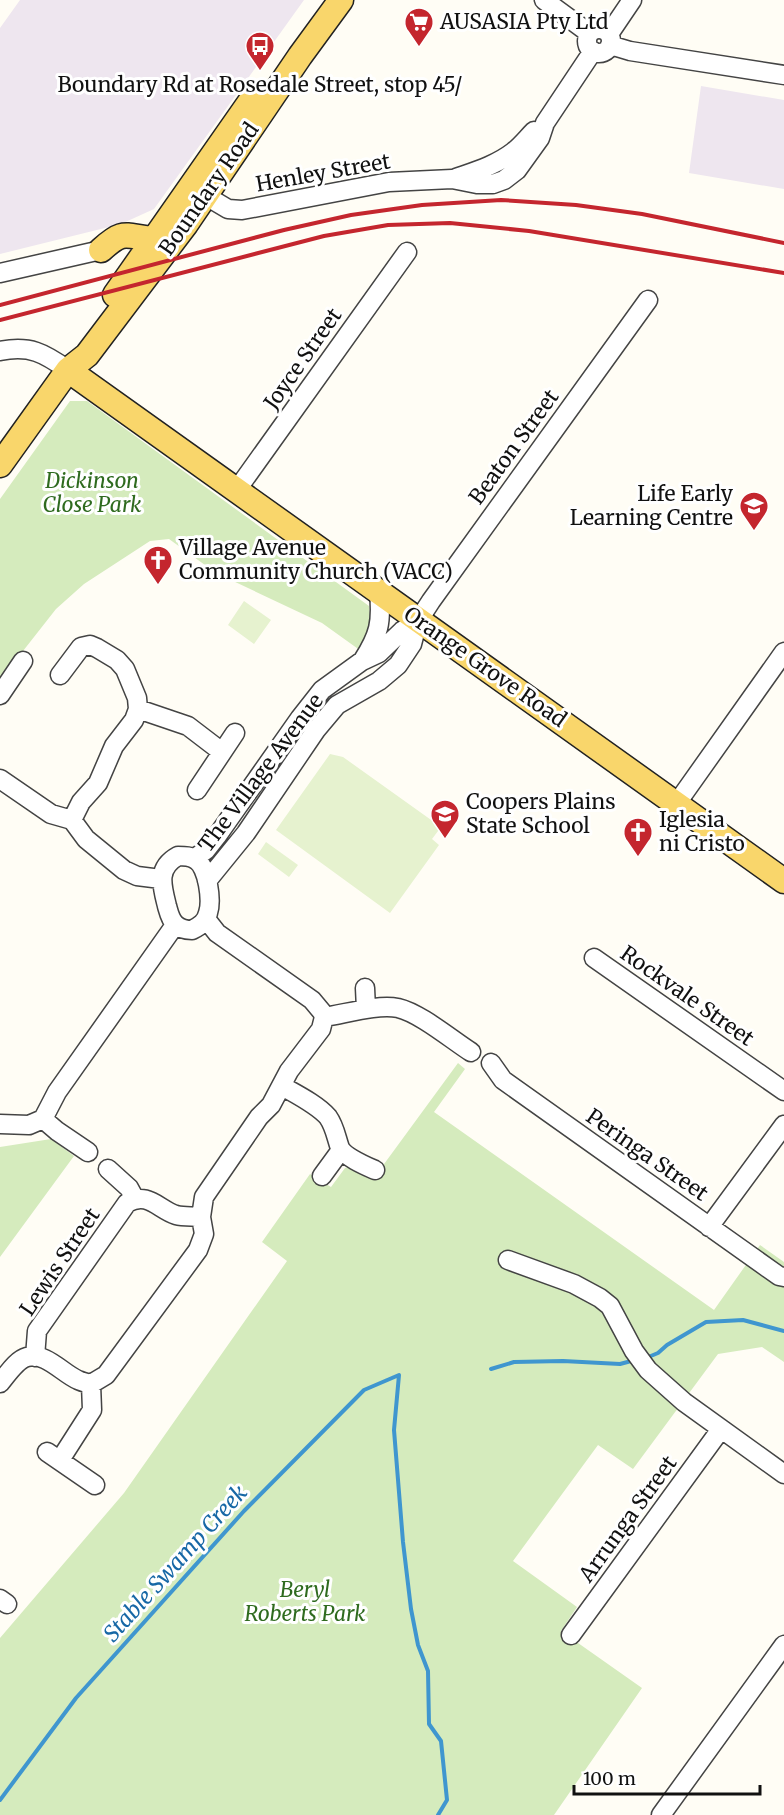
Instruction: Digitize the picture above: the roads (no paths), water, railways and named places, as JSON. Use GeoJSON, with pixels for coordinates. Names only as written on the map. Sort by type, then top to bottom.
{"type":"FeatureCollection","features":[{"type":"Feature","properties":{"kind":"main road","name":"Boundary Road"},"geometry":{"type":"LineString","coordinates":[[68,370],[76,348],[322,0]]}},
{"type":"Feature","properties":{"kind":"main road","name":"Boundary Road"},"geometry":{"type":"LineString","coordinates":[[0,465],[68,370],[91,350],[157,264],[206,196],[305,48],[341,0]]}},
{"type":"Feature","properties":{"kind":"main road"},"geometry":{"type":"LineString","coordinates":[[101,250],[120,235],[153,239]]}},
{"type":"Feature","properties":{"kind":"main road","name":"Orange Grove Road"},"geometry":{"type":"LineString","coordinates":[[68,370],[784,881]]}},
{"type":"Feature","properties":{"kind":"street"},"geometry":{"type":"LineString","coordinates":[[544,0],[590,33]]}},
{"type":"Feature","properties":{"kind":"street"},"geometry":{"type":"LineString","coordinates":[[632,0],[610,40],[608,49],[601,53],[593,51],[587,43],[590,33],[600,28],[607,31],[610,40],[630,51],[784,75]]}},
{"type":"Feature","properties":{"kind":"street","name":"Henley Street"},"geometry":{"type":"LineString","coordinates":[[206,196],[228,209],[242,210],[389,183],[452,179],[477,184],[493,184],[510,177],[518,170],[540,138],[545,123],[593,51]]}},
{"type":"Feature","properties":{"kind":"street"},"geometry":{"type":"LineString","coordinates":[[0,273],[101,250]]}},
{"type":"Feature","properties":{"kind":"street","name":"Joyce Street"},"geometry":{"type":"LineString","coordinates":[[236,491],[407,252]]}},
{"type":"Feature","properties":{"kind":"street","name":"Beaton Street"},"geometry":{"type":"LineString","coordinates":[[418,621],[648,300]]}},
{"type":"Feature","properties":{"kind":"street"},"geometry":{"type":"LineString","coordinates":[[0,351],[17,348],[32,350],[68,370]]}},
{"type":"Feature","properties":{"kind":"street"},"geometry":{"type":"LineString","coordinates":[[362,661],[374,642],[381,616],[379,593]]}},
{"type":"Feature","properties":{"kind":"street","name":"The Village Avenue"},"geometry":{"type":"LineString","coordinates":[[195,858],[206,850],[217,836],[293,727],[322,690],[362,661],[379,653],[402,631],[418,621]]}},
{"type":"Feature","properties":{"kind":"street","name":"The Village Avenue"},"geometry":{"type":"LineString","coordinates":[[207,881],[246,833],[316,730],[337,705],[379,681],[398,665],[412,644],[418,621]]}},
{"type":"Feature","properties":{"kind":"street"},"geometry":{"type":"LineString","coordinates":[[60,675],[81,647],[90,645],[97,648],[117,660],[125,669],[137,698],[138,710],[134,720],[114,746],[98,783],[81,802],[72,820]]}},
{"type":"Feature","properties":{"kind":"street"},"geometry":{"type":"LineString","coordinates":[[677,803],[784,652]]}},
{"type":"Feature","properties":{"kind":"street"},"geometry":{"type":"LineString","coordinates":[[0,695],[24,661]]}},
{"type":"Feature","properties":{"kind":"street"},"geometry":{"type":"LineString","coordinates":[[138,710],[188,726],[222,752]]}},
{"type":"Feature","properties":{"kind":"street"},"geometry":{"type":"LineString","coordinates":[[196,790],[235,733]]}},
{"type":"Feature","properties":{"kind":"street"},"geometry":{"type":"LineString","coordinates":[[0,779],[51,814],[72,820],[86,839],[124,870],[137,876],[161,879],[170,919],[176,925],[192,930],[203,924],[206,919],[218,933],[312,1000],[324,1017],[321,1029],[289,1071],[272,1105],[259,1117],[204,1197],[201,1217],[204,1234],[198,1250],[106,1375],[92,1384],[78,1380],[47,1360],[26,1357],[12,1368],[0,1383]]}},
{"type":"Feature","properties":{"kind":"street","name":"The Village Avenue"},"geometry":{"type":"LineString","coordinates":[[161,879],[167,864],[174,858],[186,856],[195,858],[201,863],[207,881],[209,911],[206,919]]}},
{"type":"Feature","properties":{"kind":"street"},"geometry":{"type":"LineString","coordinates":[[0,1124],[29,1125],[43,1119],[57,1092],[176,925]]}},
{"type":"Feature","properties":{"kind":"street","name":"Rockvale Street"},"geometry":{"type":"LineString","coordinates":[[594,958],[784,1091]]}},
{"type":"Feature","properties":{"kind":"street"},"geometry":{"type":"LineString","coordinates":[[365,988],[366,1009]]}},
{"type":"Feature","properties":{"kind":"street"},"geometry":{"type":"LineString","coordinates":[[324,1017],[366,1009],[397,1008],[414,1014],[471,1052]]}},
{"type":"Feature","properties":{"kind":"street","name":"Peringa Street"},"geometry":{"type":"LineString","coordinates":[[491,1063],[503,1080],[709,1227],[779,1276],[784,1277]]}},
{"type":"Feature","properties":{"kind":"street"},"geometry":{"type":"LineString","coordinates":[[282,1086],[302,1096],[327,1116],[335,1129],[341,1150],[359,1163],[375,1170]]}},
{"type":"Feature","properties":{"kind":"street"},"geometry":{"type":"LineString","coordinates":[[43,1119],[88,1152]]}},
{"type":"Feature","properties":{"kind":"street"},"geometry":{"type":"LineString","coordinates":[[709,1227],[784,1125]]}},
{"type":"Feature","properties":{"kind":"street"},"geometry":{"type":"LineString","coordinates":[[322,1176],[341,1150]]}},
{"type":"Feature","properties":{"kind":"street"},"geometry":{"type":"LineString","coordinates":[[108,1169],[129,1188],[135,1199],[158,1204],[176,1215],[201,1217]]}},
{"type":"Feature","properties":{"kind":"street","name":"Lewis Street"},"geometry":{"type":"LineString","coordinates":[[35,1357],[38,1331],[127,1203],[135,1199]]}},
{"type":"Feature","properties":{"kind":"street"},"geometry":{"type":"LineString","coordinates":[[508,1260],[574,1284],[600,1298],[610,1306],[634,1351],[648,1370],[684,1402],[784,1474]]}},
{"type":"Feature","properties":{"kind":"street"},"geometry":{"type":"LineString","coordinates":[[92,1384],[92,1410],[53,1456],[95,1485]]}},
{"type":"Feature","properties":{"kind":"street","name":"Arrunga Street"},"geometry":{"type":"LineString","coordinates":[[571,1635],[721,1429]]}},
{"type":"Feature","properties":{"kind":"street"},"geometry":{"type":"LineString","coordinates":[[661,1815],[784,1645]]}},
{"type":"Feature","properties":{"kind":"waterway","name":"Stable Swamp Creek"},"geometry":{"type":"LineString","coordinates":[[646,1358],[658,1353],[667,1345],[706,1322],[743,1320],[784,1331]]}},
{"type":"Feature","properties":{"kind":"waterway","name":"Stable Swamp Creek"},"geometry":{"type":"LineString","coordinates":[[491,1369],[514,1362],[563,1361],[620,1364],[635,1360]]}},
{"type":"Feature","properties":{"kind":"waterway","name":"Stable Swamp Creek"},"geometry":{"type":"LineString","coordinates":[[0,1800],[76,1698],[244,1511],[364,1390],[399,1375],[394,1430],[403,1542],[411,1609],[418,1645],[428,1671],[429,1724],[441,1741],[447,1800],[438,1815]]}},
{"type":"Feature","properties":{"kind":"railway"},"geometry":{"type":"LineString","coordinates":[[0,305],[284,230],[351,215],[422,205],[501,200],[576,205],[642,214],[784,243]]}},
{"type":"Feature","properties":{"kind":"railway"},"geometry":{"type":"LineString","coordinates":[[0,320],[324,236],[388,225],[450,223],[529,231],[784,273]]}},
{"type":"Feature","properties":{"kind":"place","name":"AUSASIA Pty Ltd"},"geometry":{"type":"Point","coordinates":[419,48]}},
{"type":"Feature","properties":{"kind":"place","name":"Boundary Rd at Rosedale Street, stop 45/"},"geometry":{"type":"Point","coordinates":[260,72]}},
{"type":"Feature","properties":{"kind":"place","name":"Life Early Learning Centre"},"geometry":{"type":"Point","coordinates":[754,532]}},
{"type":"Feature","properties":{"kind":"place","name":"Village Avenue Community Church (VACC)"},"geometry":{"type":"Point","coordinates":[158,586]}},
{"type":"Feature","properties":{"kind":"place","name":"Coopers Plains State School"},"geometry":{"type":"Point","coordinates":[445,840]}},
{"type":"Feature","properties":{"kind":"place","name":"Iglesia ni Cristo"},"geometry":{"type":"Point","coordinates":[638,858]}},
{"type":"Feature","properties":{"kind":"park label","name":"Dickinson Close Park"},"geometry":{"type":"Point","coordinates":[92,493]}},
{"type":"Feature","properties":{"kind":"park label","name":"Beryl Roberts Park"},"geometry":{"type":"Point","coordinates":[305,1602]}}]}
